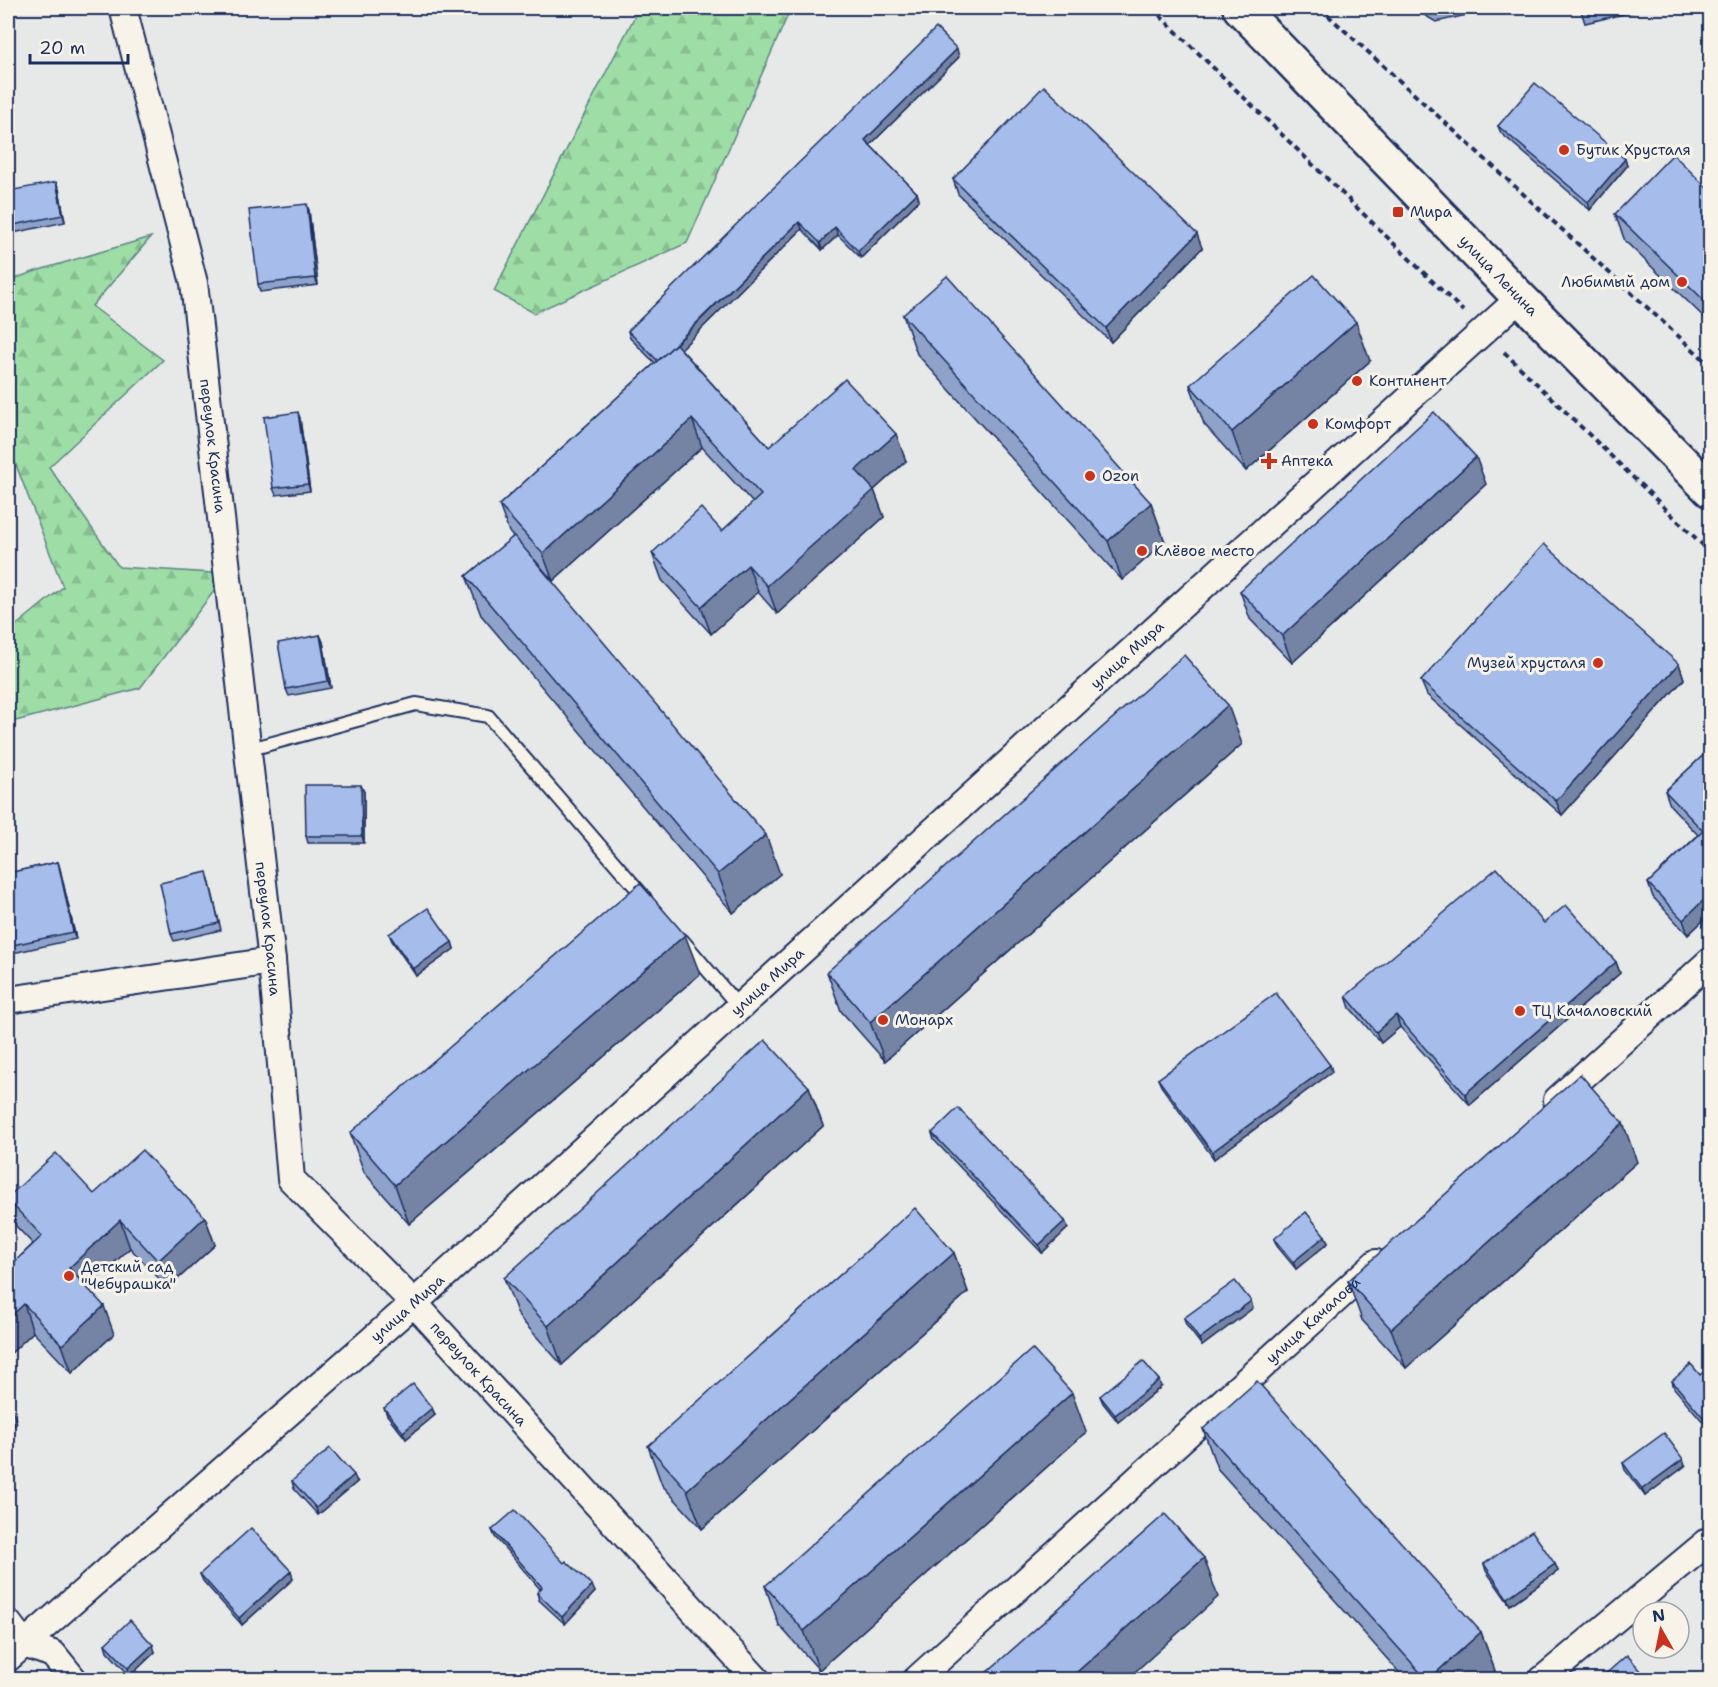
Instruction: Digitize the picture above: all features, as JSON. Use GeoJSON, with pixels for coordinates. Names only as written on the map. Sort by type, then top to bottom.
{"type":"FeatureCollection","features":[{"type":"Feature","properties":{"kind":"main road","name":"улица Ленина"},"geometry":{"type":"LineString","coordinates":[[1240,8],[1520,298],[1710,490]]}},
{"type":"Feature","properties":{"kind":"street","name":"переулок Красина"},"geometry":{"type":"LineString","coordinates":[[123,8],[194,284],[272,961],[291,1179],[414,1303],[757,1680]]}},
{"type":"Feature","properties":{"kind":"street","name":"улица Мира"},"geometry":{"type":"LineString","coordinates":[[16,1651],[414,1303],[1520,298]]}},
{"type":"Feature","properties":{"kind":"street"},"geometry":{"type":"LineString","coordinates":[[8,1000],[272,961]]}},
{"type":"Feature","properties":{"kind":"street"},"geometry":{"type":"LineString","coordinates":[[1543,1113],[1710,961]]}},
{"type":"Feature","properties":{"kind":"street","name":"улица Качалова"},"geometry":{"type":"LineString","coordinates":[[916,1680],[1393,1248]]}},
{"type":"Feature","properties":{"kind":"street"},"geometry":{"type":"LineString","coordinates":[[1542,1680],[1710,1540]]}},
{"type":"Feature","properties":{"kind":"street"},"geometry":{"type":"LineString","coordinates":[[8,1623],[16,1651],[53,1654],[74,1680]]}},
{"type":"Feature","properties":{"kind":"lane"},"geometry":{"type":"LineString","coordinates":[[247,750],[417,704],[488,716],[655,909]]}},
{"type":"Feature","properties":{"kind":"lane"},"geometry":{"type":"LineString","coordinates":[[670,927],[739,1007]]}},
{"type":"Feature","properties":{"kind":"path"},"geometry":{"type":"LineString","coordinates":[[1152,8],[1710,552]]}},
{"type":"Feature","properties":{"kind":"path"},"geometry":{"type":"LineString","coordinates":[[1320,8],[1710,365]]}},
{"type":"Feature","properties":{"kind":"green space"},"geometry":{"type":"Polygon","coordinates":[[[639,8],[791,8],[687,243],[534,313],[494,291],[639,8]]]}},
{"type":"Feature","properties":{"kind":"green space"},"geometry":{"type":"Polygon","coordinates":[[[151,237],[92,306],[163,360],[49,467],[119,567],[227,574],[140,688],[8,723],[8,632],[63,587],[8,444],[8,281],[151,237]]]}},
{"type":"Feature","properties":{"kind":"building"},"geometry":{"type":"Polygon","coordinates":[[[936,28],[957,49],[865,140],[917,193],[858,251],[835,227],[820,243],[799,222],[658,361],[628,331],[936,28]]]}},
{"type":"Feature","properties":{"kind":"building","name":"Бутик Хрусталя"},"geometry":{"type":"Polygon","coordinates":[[[1535,83],[1625,159],[1588,202],[1498,126],[1535,83]]]}},
{"type":"Feature","properties":{"kind":"building"},"geometry":{"type":"Polygon","coordinates":[[[1044,86],[1197,234],[1106,328],[953,179],[1044,86]]]}},
{"type":"Feature","properties":{"kind":"building"},"geometry":{"type":"Polygon","coordinates":[[[1673,154],[1710,191],[1710,306],[1615,214],[1673,154]]]}},
{"type":"Feature","properties":{"kind":"building"},"geometry":{"type":"Polygon","coordinates":[[[56,182],[63,215],[8,226],[8,191],[56,182]]]}},
{"type":"Feature","properties":{"kind":"building"},"geometry":{"type":"Polygon","coordinates":[[[307,204],[315,278],[258,284],[249,210],[307,204]]]}},
{"type":"Feature","properties":{"kind":"building"},"geometry":{"type":"Polygon","coordinates":[[[1314,275],[1356,322],[1232,432],[1190,385],[1314,275]]]}},
{"type":"Feature","properties":{"kind":"building"},"geometry":{"type":"Polygon","coordinates":[[[947,276],[1151,503],[1108,541],[903,315],[947,276]]]}},
{"type":"Feature","properties":{"kind":"building"},"geometry":{"type":"Polygon","coordinates":[[[676,344],[769,447],[845,379],[896,434],[856,470],[874,490],[767,586],[748,565],[701,607],[652,553],[701,508],[722,531],[761,495],[692,419],[543,554],[499,505],[676,344]]]}},
{"type":"Feature","properties":{"kind":"building"},"geometry":{"type":"Polygon","coordinates":[[[298,412],[308,484],[273,488],[264,417],[298,412]]]}},
{"type":"Feature","properties":{"kind":"building"},"geometry":{"type":"Polygon","coordinates":[[[1434,412],[1476,457],[1282,636],[1240,591],[1434,412]]]}},
{"type":"Feature","properties":{"kind":"building"},"geometry":{"type":"Polygon","coordinates":[[[514,536],[766,835],[718,874],[466,576],[514,536]]]}},
{"type":"Feature","properties":{"kind":"building"},"geometry":{"type":"Polygon","coordinates":[[[1544,544],[1679,664],[1556,801],[1421,681],[1544,544]]]}},
{"type":"Feature","properties":{"kind":"building"},"geometry":{"type":"Polygon","coordinates":[[[320,635],[328,681],[286,689],[278,643],[320,635]]]}},
{"type":"Feature","properties":{"kind":"building"},"geometry":{"type":"Polygon","coordinates":[[[1184,655],[1228,705],[870,1022],[827,972],[1184,655]]]}},
{"type":"Feature","properties":{"kind":"building"},"geometry":{"type":"Polygon","coordinates":[[[1710,749],[1710,894],[1683,920],[1648,883],[1703,831],[1665,791],[1710,749]]]}},
{"type":"Feature","properties":{"kind":"building"},"geometry":{"type":"Polygon","coordinates":[[[305,785],[361,785],[362,836],[306,836],[305,785]]]}},
{"type":"Feature","properties":{"kind":"building"},"geometry":{"type":"Polygon","coordinates":[[[58,862],[73,932],[8,946],[8,873],[58,862]]]}},
{"type":"Feature","properties":{"kind":"building"},"geometry":{"type":"Polygon","coordinates":[[[1497,868],[1544,923],[1566,905],[1616,962],[1465,1094],[1396,1015],[1376,1032],[1346,996],[1497,868]]]}},
{"type":"Feature","properties":{"kind":"building"},"geometry":{"type":"Polygon","coordinates":[[[207,872],[219,923],[171,934],[160,883],[207,872]]]}},
{"type":"Feature","properties":{"kind":"building"},"geometry":{"type":"Polygon","coordinates":[[[640,883],[685,935],[395,1185],[350,1133],[640,883]]]}},
{"type":"Feature","properties":{"kind":"building"},"geometry":{"type":"Polygon","coordinates":[[[428,908],[452,942],[413,969],[389,934],[428,908]]]}},
{"type":"Feature","properties":{"kind":"building"},"geometry":{"type":"Polygon","coordinates":[[[1276,993],[1330,1065],[1212,1152],[1158,1079],[1276,993]]]}},
{"type":"Feature","properties":{"kind":"building"},"geometry":{"type":"Polygon","coordinates":[[[765,1040],[809,1087],[548,1326],[504,1278],[765,1040]]]}},
{"type":"Feature","properties":{"kind":"building"},"geometry":{"type":"Polygon","coordinates":[[[1580,1074],[1623,1123],[1391,1329],[1348,1281],[1580,1074]]]}},
{"type":"Feature","properties":{"kind":"building"},"geometry":{"type":"Polygon","coordinates":[[[958,1108],[1065,1221],[1039,1245],[932,1133],[958,1108]]]}},
{"type":"Feature","properties":{"kind":"building","name":"Детский сад \"Чебурашка\""},"geometry":{"type":"Polygon","coordinates":[[[142,1150],[205,1217],[158,1261],[120,1220],[69,1268],[104,1306],[62,1345],[24,1304],[8,1319],[8,1268],[42,1236],[8,1200],[8,1197],[56,1153],[94,1194],[142,1150]]]}},
{"type":"Feature","properties":{"kind":"building"},"geometry":{"type":"Polygon","coordinates":[[[915,1208],[954,1253],[687,1490],[648,1446],[915,1208]]]}},
{"type":"Feature","properties":{"kind":"building"},"geometry":{"type":"Polygon","coordinates":[[[1306,1212],[1325,1236],[1293,1262],[1274,1239],[1306,1212]]]}},
{"type":"Feature","properties":{"kind":"building"},"geometry":{"type":"Polygon","coordinates":[[[1235,1281],[1251,1301],[1199,1339],[1184,1318],[1235,1281]]]}},
{"type":"Feature","properties":{"kind":"building"},"geometry":{"type":"Polygon","coordinates":[[[1032,1349],[1072,1393],[804,1631],[765,1586],[1032,1349]]]}},
{"type":"Feature","properties":{"kind":"building"},"geometry":{"type":"Polygon","coordinates":[[[1143,1361],[1159,1380],[1115,1415],[1100,1396],[1143,1361]]]}},
{"type":"Feature","properties":{"kind":"building"},"geometry":{"type":"Polygon","coordinates":[[[1691,1364],[1700,1375],[1710,1367],[1709,1424],[1672,1381],[1691,1364]]]}},
{"type":"Feature","properties":{"kind":"building"},"geometry":{"type":"Polygon","coordinates":[[[1257,1381],[1481,1632],[1428,1680],[1203,1429],[1257,1381]]]}},
{"type":"Feature","properties":{"kind":"building"},"geometry":{"type":"Polygon","coordinates":[[[413,1384],[432,1408],[403,1432],[384,1408],[413,1384]]]}},
{"type":"Feature","properties":{"kind":"building"},"geometry":{"type":"Polygon","coordinates":[[[1664,1433],[1683,1459],[1642,1489],[1623,1463],[1664,1433]]]}},
{"type":"Feature","properties":{"kind":"building"},"geometry":{"type":"Polygon","coordinates":[[[330,1448],[354,1475],[316,1508],[292,1481],[330,1448]]]}},
{"type":"Feature","properties":{"kind":"building"},"geometry":{"type":"Polygon","coordinates":[[[515,1510],[564,1563],[566,1561],[592,1585],[562,1617],[537,1593],[542,1587],[492,1530],[515,1510]]]}},
{"type":"Feature","properties":{"kind":"building"},"geometry":{"type":"Polygon","coordinates":[[[1165,1514],[1204,1558],[1068,1680],[978,1680],[1165,1514]]]}},
{"type":"Feature","properties":{"kind":"building"},"geometry":{"type":"Polygon","coordinates":[[[251,1528],[291,1571],[239,1618],[200,1574],[251,1528]]]}},
{"type":"Feature","properties":{"kind":"building"},"geometry":{"type":"Polygon","coordinates":[[[1532,1531],[1555,1564],[1507,1598],[1484,1564],[1532,1531]]]}},
{"type":"Feature","properties":{"kind":"building"},"geometry":{"type":"Polygon","coordinates":[[[130,1620],[153,1645],[128,1668],[105,1644],[130,1620]]]}},
{"type":"Feature","properties":{"kind":"building"},"geometry":{"type":"Polygon","coordinates":[[[1627,1655],[1649,1680],[1601,1680],[1627,1655]]]}},
{"type":"Feature","properties":{"kind":"place","name":"Бутик Хрусталя"},"geometry":{"type":"Point","coordinates":[1564,150]}},
{"type":"Feature","properties":{"kind":"place","name":"Мира"},"geometry":{"type":"Point","coordinates":[1398,212]}},
{"type":"Feature","properties":{"kind":"place","name":"Любимый дом"},"geometry":{"type":"Point","coordinates":[1682,282]}},
{"type":"Feature","properties":{"kind":"place","name":"Континент"},"geometry":{"type":"Point","coordinates":[1357,381]}},
{"type":"Feature","properties":{"kind":"place","name":"Комфорт"},"geometry":{"type":"Point","coordinates":[1313,424]}},
{"type":"Feature","properties":{"kind":"place","name":"Аптека"},"geometry":{"type":"Point","coordinates":[1269,461]}},
{"type":"Feature","properties":{"kind":"place","name":"Ozon"},"geometry":{"type":"Point","coordinates":[1090,476]}},
{"type":"Feature","properties":{"kind":"place","name":"Клёвое место"},"geometry":{"type":"Point","coordinates":[1142,551]}},
{"type":"Feature","properties":{"kind":"place","name":"Музей хрусталя"},"geometry":{"type":"Point","coordinates":[1598,663]}},
{"type":"Feature","properties":{"kind":"place","name":"ТЦ Качаловский"},"geometry":{"type":"Point","coordinates":[1520,1011]}},
{"type":"Feature","properties":{"kind":"place","name":"Монарх"},"geometry":{"type":"Point","coordinates":[883,1020]}},
{"type":"Feature","properties":{"kind":"place","name":"Детский сад \"Чебурашка\""},"geometry":{"type":"Point","coordinates":[69,1276]}}]}
